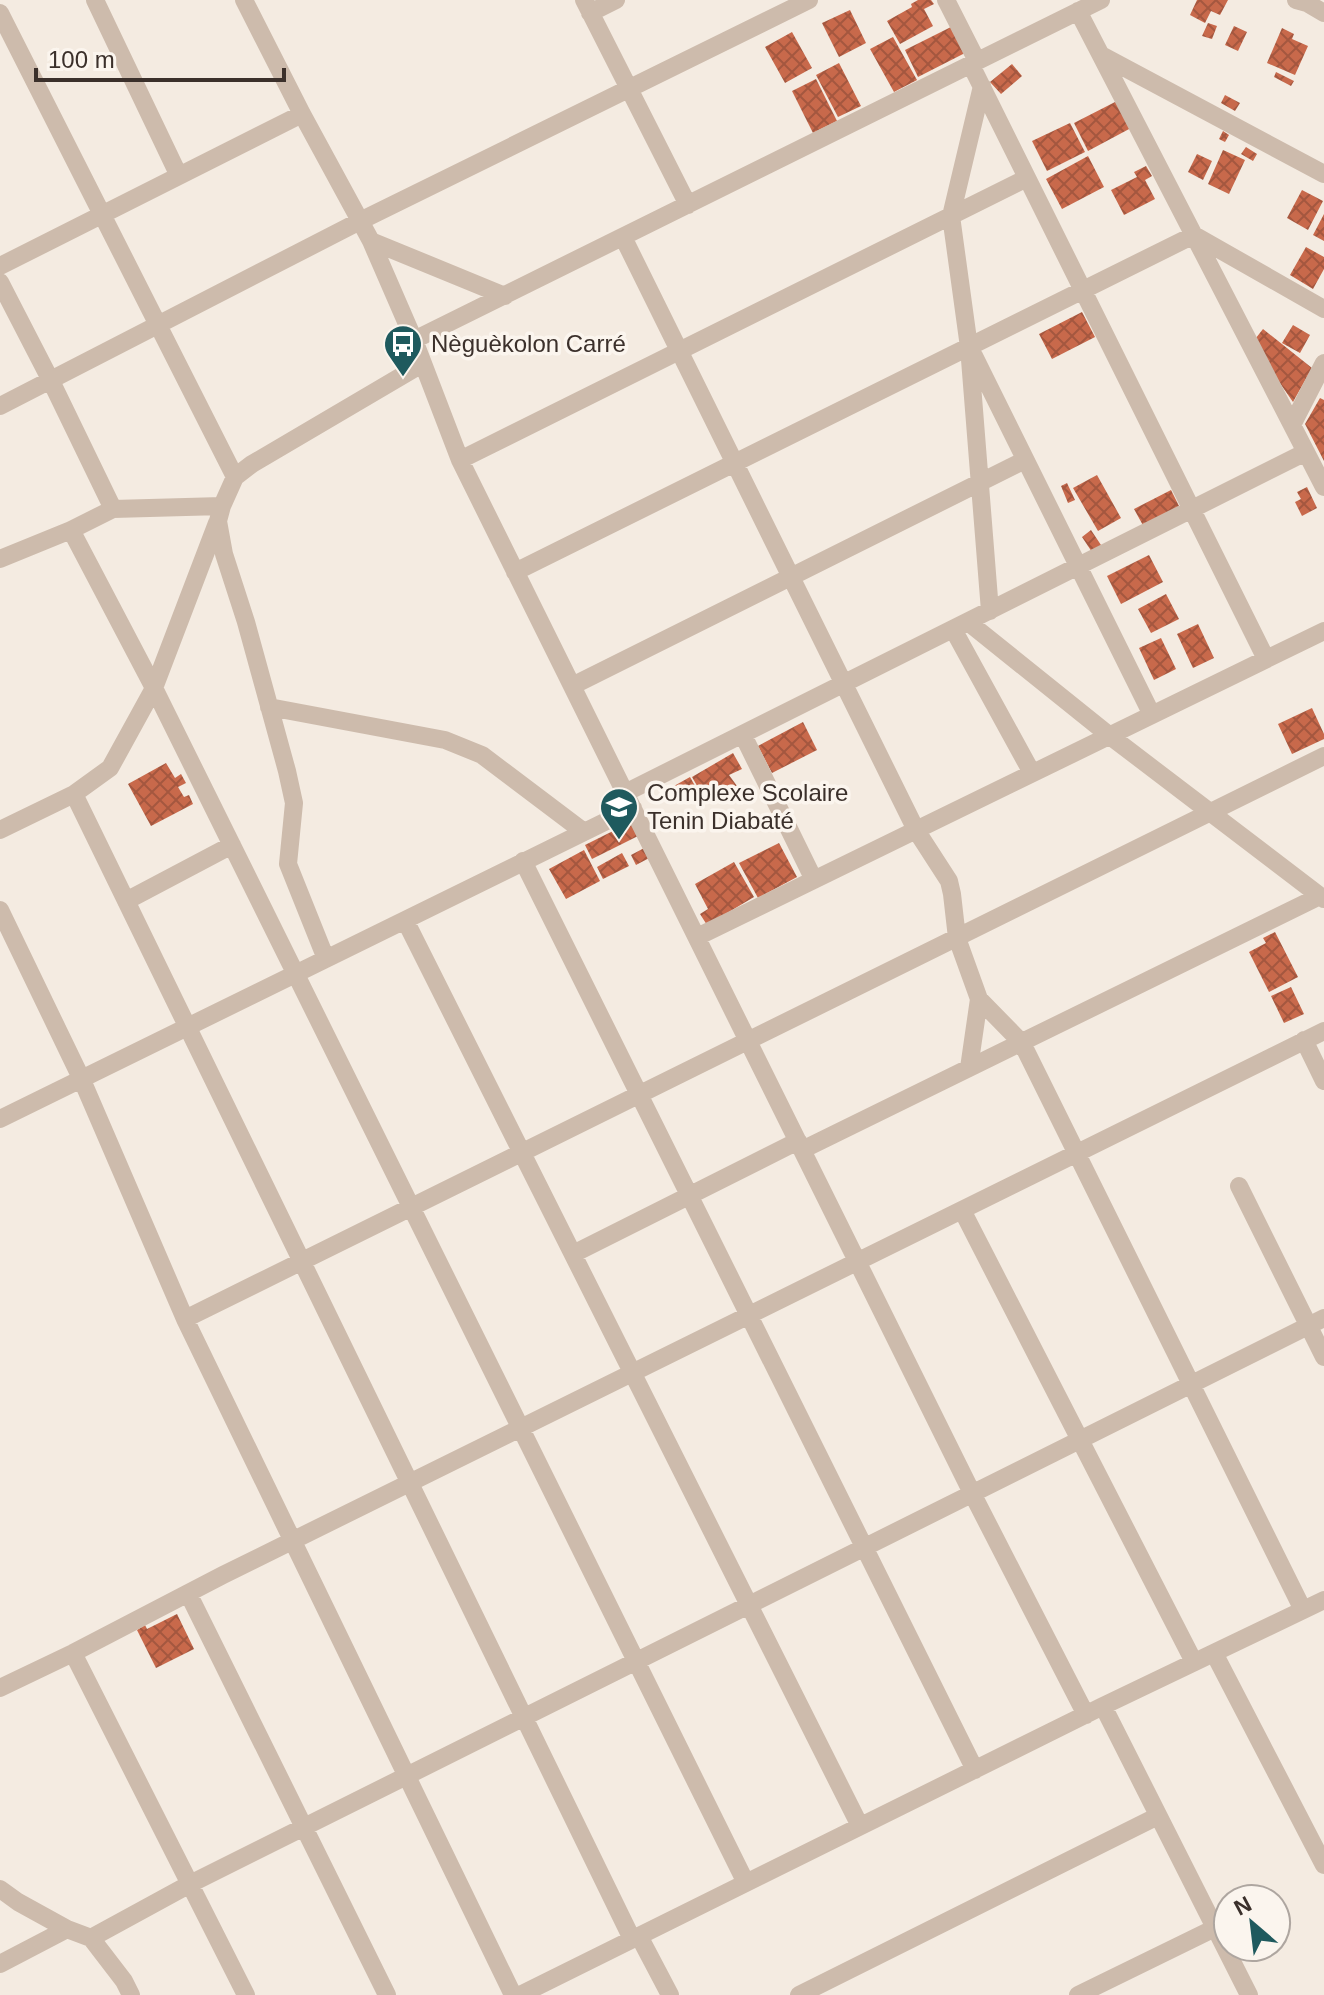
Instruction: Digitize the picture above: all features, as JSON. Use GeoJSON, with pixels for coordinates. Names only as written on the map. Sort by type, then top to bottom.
{"type":"FeatureCollection","features":[{"type":"Feature","properties":{"kind":"street"},"geometry":{"type":"LineString","coordinates":[[95,0],[179,176]]}},
{"type":"Feature","properties":{"kind":"street"},"geometry":{"type":"LineString","coordinates":[[244,0],[371,241],[414,340],[460,460],[972,1493],[1094,1710],[1158,1816],[1212,1922]]}},
{"type":"Feature","properties":{"kind":"street"},"geometry":{"type":"LineString","coordinates":[[616,0],[587,6],[688,205]]}},
{"type":"Feature","properties":{"kind":"street"},"geometry":{"type":"LineString","coordinates":[[946,0],[982,86],[1266,659]]}},
{"type":"Feature","properties":{"kind":"street"},"geometry":{"type":"LineString","coordinates":[[414,340],[1101,0]]}},
{"type":"Feature","properties":{"kind":"street"},"geometry":{"type":"LineString","coordinates":[[0,406],[360,221],[807,1]]}},
{"type":"Feature","properties":{"kind":"street"},"geometry":{"type":"LineString","coordinates":[[1078,11],[1324,487]]}},
{"type":"Feature","properties":{"kind":"street"},"geometry":{"type":"LineString","coordinates":[[0,13],[235,477]]}},
{"type":"Feature","properties":{"kind":"street"},"geometry":{"type":"LineString","coordinates":[[1101,55],[1324,174]]}},
{"type":"Feature","properties":{"kind":"street"},"geometry":{"type":"LineString","coordinates":[[982,86],[951,216],[969,347],[990,611]]}},
{"type":"Feature","properties":{"kind":"street"},"geometry":{"type":"LineString","coordinates":[[0,266],[302,114]]}},
{"type":"Feature","properties":{"kind":"street"},"geometry":{"type":"LineString","coordinates":[[460,460],[1027,178]]}},
{"type":"Feature","properties":{"kind":"street"},"geometry":{"type":"LineString","coordinates":[[515,572],[1194,235]]}},
{"type":"Feature","properties":{"kind":"street"},"geometry":{"type":"LineString","coordinates":[[1194,235],[1324,309]]}},
{"type":"Feature","properties":{"kind":"street"},"geometry":{"type":"LineString","coordinates":[[623,237],[916,830],[949,881],[957,938],[979,999],[1022,1043],[1303,1610]]}},
{"type":"Feature","properties":{"kind":"street"},"geometry":{"type":"LineString","coordinates":[[371,241],[505,296]]}},
{"type":"Feature","properties":{"kind":"street"},"geometry":{"type":"LineString","coordinates":[[0,282],[113,509]]}},
{"type":"Feature","properties":{"kind":"street"},"geometry":{"type":"LineString","coordinates":[[969,347],[1152,715]]}},
{"type":"Feature","properties":{"kind":"street"},"geometry":{"type":"LineString","coordinates":[[1292,425],[1324,363]]}},
{"type":"Feature","properties":{"kind":"street"},"geometry":{"type":"LineString","coordinates":[[0,830],[74,794],[110,768],[154,688],[235,477],[422,364]]}},
{"type":"Feature","properties":{"kind":"street"},"geometry":{"type":"LineString","coordinates":[[0,1119],[584,832],[629,800],[743,735],[1306,452]]}},
{"type":"Feature","properties":{"kind":"street"},"geometry":{"type":"LineString","coordinates":[[572,686],[1025,460]]}},
{"type":"Feature","properties":{"kind":"street"},"geometry":{"type":"LineString","coordinates":[[0,559],[113,509],[220,513]]}},
{"type":"Feature","properties":{"kind":"street"},"geometry":{"type":"LineString","coordinates":[[220,513],[224,554],[246,622],[294,803],[288,864],[326,959]]}},
{"type":"Feature","properties":{"kind":"street"},"geometry":{"type":"LineString","coordinates":[[71,530],[154,688],[746,1883]]}},
{"type":"Feature","properties":{"kind":"street"},"geometry":{"type":"LineString","coordinates":[[573,1254],[689,1195],[969,1068],[1322,897],[961,625]]}},
{"type":"Feature","properties":{"kind":"street"},"geometry":{"type":"LineString","coordinates":[[961,625],[1032,773]]}},
{"type":"Feature","properties":{"kind":"street"},"geometry":{"type":"LineString","coordinates":[[697,937],[1324,631]]}},
{"type":"Feature","properties":{"kind":"street"},"geometry":{"type":"LineString","coordinates":[[269,707],[445,740],[482,755],[584,832]]}},
{"type":"Feature","properties":{"kind":"street"},"geometry":{"type":"LineString","coordinates":[[743,735],[814,880]]}},
{"type":"Feature","properties":{"kind":"street"},"geometry":{"type":"LineString","coordinates":[[185,1319],[1324,756]]}},
{"type":"Feature","properties":{"kind":"street"},"geometry":{"type":"LineString","coordinates":[[74,794],[524,1717],[636,1938],[670,1995]]}},
{"type":"Feature","properties":{"kind":"street"},"geometry":{"type":"LineString","coordinates":[[126,901],[232,845]]}},
{"type":"Feature","properties":{"kind":"street"},"geometry":{"type":"LineString","coordinates":[[523,861],[975,1770]]}},
{"type":"Feature","properties":{"kind":"street"},"geometry":{"type":"LineString","coordinates":[[0,910],[82,1080],[185,1319],[407,1775],[521,1994],[1094,1710],[1324,1600]]}},
{"type":"Feature","properties":{"kind":"street"},"geometry":{"type":"LineString","coordinates":[[405,920],[860,1826]]}},
{"type":"Feature","properties":{"kind":"street"},"geometry":{"type":"LineString","coordinates":[[969,1068],[979,999]]}},
{"type":"Feature","properties":{"kind":"street"},"geometry":{"type":"LineString","coordinates":[[0,1688],[1324,1031]]}},
{"type":"Feature","properties":{"kind":"street"},"geometry":{"type":"LineString","coordinates":[[1304,1040],[1324,1081]]}},
{"type":"Feature","properties":{"kind":"street"},"geometry":{"type":"LineString","coordinates":[[1239,1186],[1316,1322],[1324,1357]]}},
{"type":"Feature","properties":{"kind":"street"},"geometry":{"type":"LineString","coordinates":[[962,1210],[1194,1662]]}},
{"type":"Feature","properties":{"kind":"street"},"geometry":{"type":"LineString","coordinates":[[91,1938],[190,1884],[1316,1322]]}},
{"type":"Feature","properties":{"kind":"street"},"geometry":{"type":"LineString","coordinates":[[188,1593],[387,1995]]}},
{"type":"Feature","properties":{"kind":"street"},"geometry":{"type":"LineString","coordinates":[[73,1653],[246,1995]]}},
{"type":"Feature","properties":{"kind":"street"},"geometry":{"type":"LineString","coordinates":[[1214,1653],[1324,1865]]}},
{"type":"Feature","properties":{"kind":"street"},"geometry":{"type":"LineString","coordinates":[[799,1995],[1158,1816]]}},
{"type":"Feature","properties":{"kind":"street"},"geometry":{"type":"LineString","coordinates":[[0,1889],[67,1929],[91,1938],[131,1995]]}},
{"type":"Feature","properties":{"kind":"street"},"geometry":{"type":"LineString","coordinates":[[0,1964],[67,1929]]}},
{"type":"Feature","properties":{"kind":"street"},"geometry":{"type":"LineString","coordinates":[[1078,1995],[1212,1929]]}},
{"type":"Feature","properties":{"kind":"street"},"geometry":{"type":"LineString","coordinates":[[1233,1963],[1249,1995]]}},
{"type":"Feature","properties":{"kind":"building"},"geometry":{"type":"Polygon","coordinates":[[[918,0],[931,0],[934,4],[924,9],[933,26],[900,44],[887,21],[912,7],[911,4],[918,0]]]}},
{"type":"Feature","properties":{"kind":"building"},"geometry":{"type":"Polygon","coordinates":[[[1197,0],[1228,0],[1220,15],[1211,11],[1205,23],[1190,15],[1197,0]]]}},
{"type":"Feature","properties":{"kind":"building"},"geometry":{"type":"Polygon","coordinates":[[[850,10],[866,43],[839,57],[822,23],[850,10]]]}},
{"type":"Feature","properties":{"kind":"building"},"geometry":{"type":"Polygon","coordinates":[[[1208,23],[1217,26],[1212,39],[1202,36],[1208,23]]]}},
{"type":"Feature","properties":{"kind":"building"},"geometry":{"type":"Polygon","coordinates":[[[1234,26],[1247,32],[1238,51],[1225,45],[1234,26]]]}},
{"type":"Feature","properties":{"kind":"building"},"geometry":{"type":"Polygon","coordinates":[[[951,27],[965,53],[918,77],[905,50],[951,27]]]}},
{"type":"Feature","properties":{"kind":"building"},"geometry":{"type":"Polygon","coordinates":[[[1282,28],[1294,34],[1292,39],[1308,46],[1295,75],[1267,63],[1282,28]]]}},
{"type":"Feature","properties":{"kind":"building"},"geometry":{"type":"Polygon","coordinates":[[[792,32],[812,68],[785,83],[765,47],[792,32]]]}},
{"type":"Feature","properties":{"kind":"building"},"geometry":{"type":"Polygon","coordinates":[[[893,37],[917,80],[894,92],[870,49],[893,37]]]}},
{"type":"Feature","properties":{"kind":"building"},"geometry":{"type":"Polygon","coordinates":[[[839,63],[861,106],[838,117],[816,75],[839,63]]]}},
{"type":"Feature","properties":{"kind":"building"},"geometry":{"type":"Polygon","coordinates":[[[1012,64],[1022,76],[1001,94],[990,82],[1012,64]]]}},
{"type":"Feature","properties":{"kind":"building"},"geometry":{"type":"Polygon","coordinates":[[[1276,72],[1294,81],[1291,86],[1274,77],[1276,72]]]}},
{"type":"Feature","properties":{"kind":"building"},"geometry":{"type":"Polygon","coordinates":[[[816,79],[837,121],[813,133],[792,91],[816,79]]]}},
{"type":"Feature","properties":{"kind":"building"},"geometry":{"type":"Polygon","coordinates":[[[1225,95],[1240,103],[1235,111],[1221,103],[1225,95]]]}},
{"type":"Feature","properties":{"kind":"building"},"geometry":{"type":"Polygon","coordinates":[[[1117,101],[1131,128],[1088,151],[1074,123],[1117,101]]]}},
{"type":"Feature","properties":{"kind":"building"},"geometry":{"type":"Polygon","coordinates":[[[1070,123],[1085,152],[1047,171],[1032,141],[1070,123]]]}},
{"type":"Feature","properties":{"kind":"building"},"geometry":{"type":"Polygon","coordinates":[[[1223,131],[1229,135],[1225,142],[1219,139],[1223,131]]]}},
{"type":"Feature","properties":{"kind":"building"},"geometry":{"type":"Polygon","coordinates":[[[1246,147],[1257,154],[1253,161],[1241,154],[1246,147]]]}},
{"type":"Feature","properties":{"kind":"building"},"geometry":{"type":"Polygon","coordinates":[[[1223,150],[1245,160],[1229,194],[1208,184],[1223,150]]]}},
{"type":"Feature","properties":{"kind":"building"},"geometry":{"type":"Polygon","coordinates":[[[1197,154],[1212,161],[1203,180],[1188,172],[1197,154]]]}},
{"type":"Feature","properties":{"kind":"building"},"geometry":{"type":"Polygon","coordinates":[[[1088,156],[1104,187],[1062,209],[1046,179],[1088,156]]]}},
{"type":"Feature","properties":{"kind":"building"},"geometry":{"type":"Polygon","coordinates":[[[1146,166],[1152,176],[1145,180],[1155,199],[1124,215],[1111,190],[1137,177],[1134,172],[1146,166]]]}},
{"type":"Feature","properties":{"kind":"building"},"geometry":{"type":"Polygon","coordinates":[[[1302,190],[1323,201],[1308,230],[1287,218],[1302,190]]]}},
{"type":"Feature","properties":{"kind":"building"},"geometry":{"type":"Polygon","coordinates":[[[1324,214],[1324,241],[1313,235],[1324,214]]]}},
{"type":"Feature","properties":{"kind":"building"},"geometry":{"type":"Polygon","coordinates":[[[1306,247],[1324,257],[1324,269],[1313,289],[1290,275],[1306,247]]]}},
{"type":"Feature","properties":{"kind":"building"},"geometry":{"type":"Polygon","coordinates":[[[1082,312],[1095,337],[1052,359],[1039,334],[1082,312]]]}},
{"type":"Feature","properties":{"kind":"building"},"geometry":{"type":"Polygon","coordinates":[[[1293,325],[1310,335],[1300,353],[1282,343],[1293,325]]]}},
{"type":"Feature","properties":{"kind":"building"},"geometry":{"type":"Polygon","coordinates":[[[1263,329],[1312,368],[1293,402],[1252,343],[1263,329]]]}},
{"type":"Feature","properties":{"kind":"building"},"geometry":{"type":"Polygon","coordinates":[[[1320,398],[1324,400],[1324,461],[1305,424],[1320,398]]]}},
{"type":"Feature","properties":{"kind":"building"},"geometry":{"type":"Polygon","coordinates":[[[1097,475],[1121,518],[1098,531],[1073,488],[1097,475]]]}},
{"type":"Feature","properties":{"kind":"building"},"geometry":{"type":"Polygon","coordinates":[[[1067,483],[1075,500],[1068,503],[1061,486],[1067,483]]]}},
{"type":"Feature","properties":{"kind":"building"},"geometry":{"type":"Polygon","coordinates":[[[1307,487],[1317,508],[1302,516],[1295,502],[1301,499],[1297,492],[1307,487]]]}},
{"type":"Feature","properties":{"kind":"building"},"geometry":{"type":"Polygon","coordinates":[[[1171,490],[1181,510],[1145,529],[1134,509],[1171,490]]]}},
{"type":"Feature","properties":{"kind":"building"},"geometry":{"type":"Polygon","coordinates":[[[1091,530],[1103,548],[1094,555],[1082,537],[1091,530]]]}},
{"type":"Feature","properties":{"kind":"building"},"geometry":{"type":"Polygon","coordinates":[[[1149,555],[1163,582],[1121,604],[1107,576],[1149,555]]]}},
{"type":"Feature","properties":{"kind":"building"},"geometry":{"type":"Polygon","coordinates":[[[1166,594],[1179,619],[1151,633],[1138,609],[1166,594]]]}},
{"type":"Feature","properties":{"kind":"building"},"geometry":{"type":"Polygon","coordinates":[[[1198,624],[1214,658],[1193,668],[1177,634],[1198,624]]]}},
{"type":"Feature","properties":{"kind":"building"},"geometry":{"type":"Polygon","coordinates":[[[1161,638],[1176,669],[1154,680],[1139,648],[1161,638]]]}},
{"type":"Feature","properties":{"kind":"building"},"geometry":{"type":"Polygon","coordinates":[[[1312,708],[1324,739],[1292,754],[1278,724],[1312,708]]]}},
{"type":"Feature","properties":{"kind":"building"},"geometry":{"type":"Polygon","coordinates":[[[803,722],[817,750],[772,773],[758,746],[803,722]]]}},
{"type":"Feature","properties":{"kind":"building"},"geometry":{"type":"Polygon","coordinates":[[[733,753],[742,769],[729,775],[737,786],[707,803],[692,777],[733,753]]]}},
{"type":"Feature","properties":{"kind":"building"},"geometry":{"type":"Polygon","coordinates":[[[166,763],[175,778],[181,774],[186,783],[178,787],[184,797],[189,795],[193,804],[151,826],[128,784],[166,763]]]}},
{"type":"Feature","properties":{"kind":"building"},"geometry":{"type":"Polygon","coordinates":[[[690,777],[698,791],[680,800],[674,786],[690,777]]]}},
{"type":"Feature","properties":{"kind":"building"},"geometry":{"type":"Polygon","coordinates":[[[633,821],[640,835],[592,859],[585,845],[633,821]]]}},
{"type":"Feature","properties":{"kind":"building"},"geometry":{"type":"Polygon","coordinates":[[[779,843],[797,877],[758,898],[739,863],[779,843]]]}},
{"type":"Feature","properties":{"kind":"building"},"geometry":{"type":"Polygon","coordinates":[[[648,846],[653,856],[636,865],[631,855],[648,846]]]}},
{"type":"Feature","properties":{"kind":"building"},"geometry":{"type":"Polygon","coordinates":[[[584,850],[600,881],[566,899],[549,869],[584,850]]]}},
{"type":"Feature","properties":{"kind":"building"},"geometry":{"type":"Polygon","coordinates":[[[622,853],[629,866],[603,879],[597,867],[622,853]]]}},
{"type":"Feature","properties":{"kind":"building"},"geometry":{"type":"Polygon","coordinates":[[[734,862],[754,897],[707,925],[700,914],[708,909],[695,884],[734,862]]]}},
{"type":"Feature","properties":{"kind":"building"},"geometry":{"type":"Polygon","coordinates":[[[1275,932],[1298,977],[1269,992],[1249,952],[1266,943],[1263,938],[1275,932]]]}},
{"type":"Feature","properties":{"kind":"building"},"geometry":{"type":"Polygon","coordinates":[[[1291,987],[1304,1014],[1284,1023],[1271,996],[1291,987]]]}},
{"type":"Feature","properties":{"kind":"building"},"geometry":{"type":"Polygon","coordinates":[[[177,1614],[194,1649],[156,1668],[137,1630],[145,1625],[147,1629],[177,1614]]]}},
{"type":"Feature","properties":{"kind":"place","name":"Nèguèkolon Carré"},"geometry":{"type":"Point","coordinates":[403,378]}},
{"type":"Feature","properties":{"kind":"place","name":"Complexe Scolaire Tenin Diabaté"},"geometry":{"type":"Point","coordinates":[619,841]}}]}
